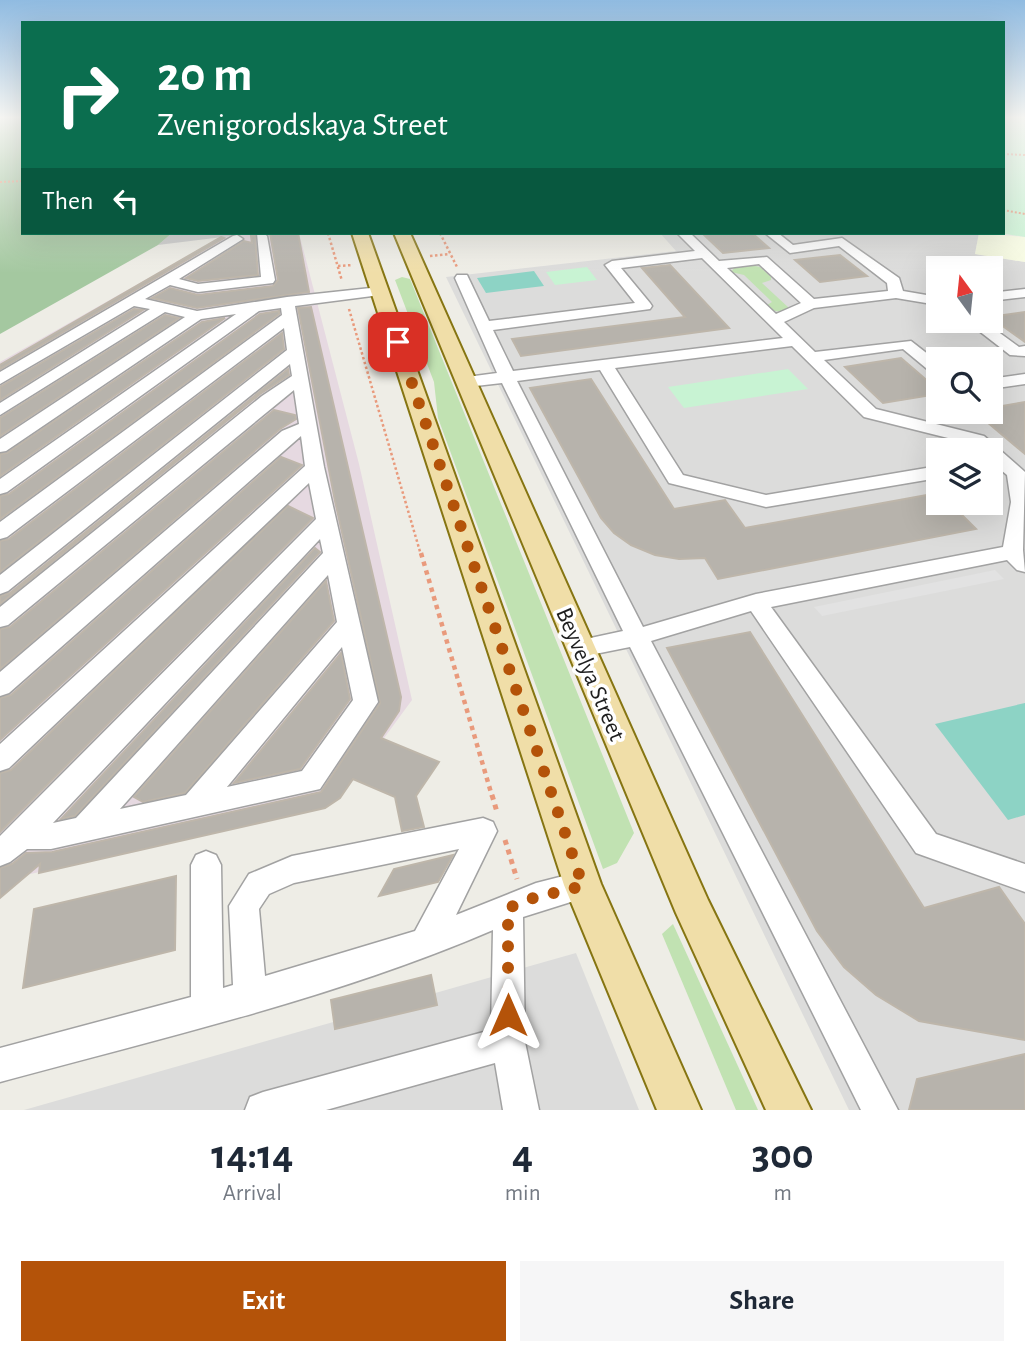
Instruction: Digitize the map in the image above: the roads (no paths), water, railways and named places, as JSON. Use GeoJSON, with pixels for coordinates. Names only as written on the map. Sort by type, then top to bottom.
{"type":"FeatureCollection","features":[{"type":"Feature","properties":{"kind":"main road","name":"Beyvelya Street"},"geometry":{"type":"LineString","coordinates":[[386,242],[422,278],[695,913],[789,1110]]}},
{"type":"Feature","properties":{"kind":"main road","name":"Beyvelya Street"},"geometry":{"type":"LineString","coordinates":[[386,242],[379,286],[583,886],[679,1110]]}},
{"type":"Feature","properties":{"kind":"main road"},"geometry":{"type":"LineString","coordinates":[[379,286],[396,274],[422,278]]}},
{"type":"Feature","properties":{"kind":"street"},"geometry":{"type":"LineString","coordinates":[[685,235],[870,413],[970,438]]}},
{"type":"Feature","properties":{"kind":"street"},"geometry":{"type":"LineString","coordinates":[[774,235],[790,248],[842,242],[894,281],[896,294]]}},
{"type":"Feature","properties":{"kind":"street"},"geometry":{"type":"LineString","coordinates":[[168,280],[198,288],[268,280],[261,236]]}},
{"type":"Feature","properties":{"kind":"street"},"geometry":{"type":"LineString","coordinates":[[0,379],[237,239]]}},
{"type":"Feature","properties":{"kind":"street"},"geometry":{"type":"LineString","coordinates":[[486,326],[645,306],[612,265],[762,260],[811,304]]}},
{"type":"Feature","properties":{"kind":"street"},"geometry":{"type":"LineString","coordinates":[[462,278],[637,637],[880,1110]]}},
{"type":"Feature","properties":{"kind":"street"},"geometry":{"type":"LineString","coordinates":[[132,301],[197,315],[253,309],[289,309],[379,286]]}},
{"type":"Feature","properties":{"kind":"street"},"geometry":{"type":"LineString","coordinates":[[1003,296],[1025,293]]}},
{"type":"Feature","properties":{"kind":"street"},"geometry":{"type":"LineString","coordinates":[[773,321],[811,304],[896,294],[926,299]]}},
{"type":"Feature","properties":{"kind":"street"},"geometry":{"type":"LineString","coordinates":[[0,410],[160,309]]}},
{"type":"Feature","properties":{"kind":"street"},"geometry":{"type":"LineString","coordinates":[[0,488],[253,309]]}},
{"type":"Feature","properties":{"kind":"street"},"geometry":{"type":"LineString","coordinates":[[22,836],[51,836],[310,781],[366,702],[315,467],[289,309]]}},
{"type":"Feature","properties":{"kind":"street"},"geometry":{"type":"LineString","coordinates":[[0,532],[289,309]]}},
{"type":"Feature","properties":{"kind":"street"},"geometry":{"type":"LineString","coordinates":[[0,447],[197,315]]}},
{"type":"Feature","properties":{"kind":"street"},"geometry":{"type":"LineString","coordinates":[[990,333],[1016,352],[1025,351]]}},
{"type":"Feature","properties":{"kind":"street"},"geometry":{"type":"LineString","coordinates":[[467,382],[795,341]]}},
{"type":"Feature","properties":{"kind":"street"},"geometry":{"type":"LineString","coordinates":[[812,357],[906,344],[926,360]]}},
{"type":"Feature","properties":{"kind":"street"},"geometry":{"type":"LineString","coordinates":[[0,586],[296,352]]}},
{"type":"Feature","properties":{"kind":"street"},"geometry":{"type":"LineString","coordinates":[[604,363],[676,479],[766,501],[926,474]]}},
{"type":"Feature","properties":{"kind":"street"},"geometry":{"type":"LineString","coordinates":[[0,619],[268,400],[300,378]]}},
{"type":"Feature","properties":{"kind":"street"},"geometry":{"type":"LineString","coordinates":[[1003,382],[1025,379]]}},
{"type":"Feature","properties":{"kind":"street"},"geometry":{"type":"LineString","coordinates":[[0,686],[288,435],[308,426]]}},
{"type":"Feature","properties":{"kind":"street"},"geometry":{"type":"LineString","coordinates":[[580,649],[637,637],[756,603],[1019,558],[1021,502],[1003,463]]}},
{"type":"Feature","properties":{"kind":"street"},"geometry":{"type":"LineString","coordinates":[[0,760],[315,467]]}},
{"type":"Feature","properties":{"kind":"street"},"geometry":{"type":"LineString","coordinates":[[0,853],[22,836],[327,520]]}},
{"type":"Feature","properties":{"kind":"street"},"geometry":{"type":"LineString","coordinates":[[84,829],[334,554]]}},
{"type":"Feature","properties":{"kind":"street"},"geometry":{"type":"LineString","coordinates":[[756,603],[926,844],[1025,878]]}},
{"type":"Feature","properties":{"kind":"street"},"geometry":{"type":"LineString","coordinates":[[195,805],[349,623]]}},
{"type":"Feature","properties":{"kind":"street"},"geometry":{"type":"LineString","coordinates":[[250,997],[244,906],[260,884],[292,870],[483,831],[425,943]]}},
{"type":"Feature","properties":{"kind":"street"},"geometry":{"type":"LineString","coordinates":[[206,865],[207,1009]]}},
{"type":"Feature","properties":{"kind":"street"},"geometry":{"type":"LineString","coordinates":[[0,1065],[250,997],[425,943],[516,905],[583,886]]}},
{"type":"Feature","properties":{"kind":"street"},"geometry":{"type":"LineString","coordinates":[[516,905],[508,1042],[521,1110]]}},
{"type":"Feature","properties":{"kind":"street"},"geometry":{"type":"LineString","coordinates":[[263,1110],[508,1042]]}}]}
